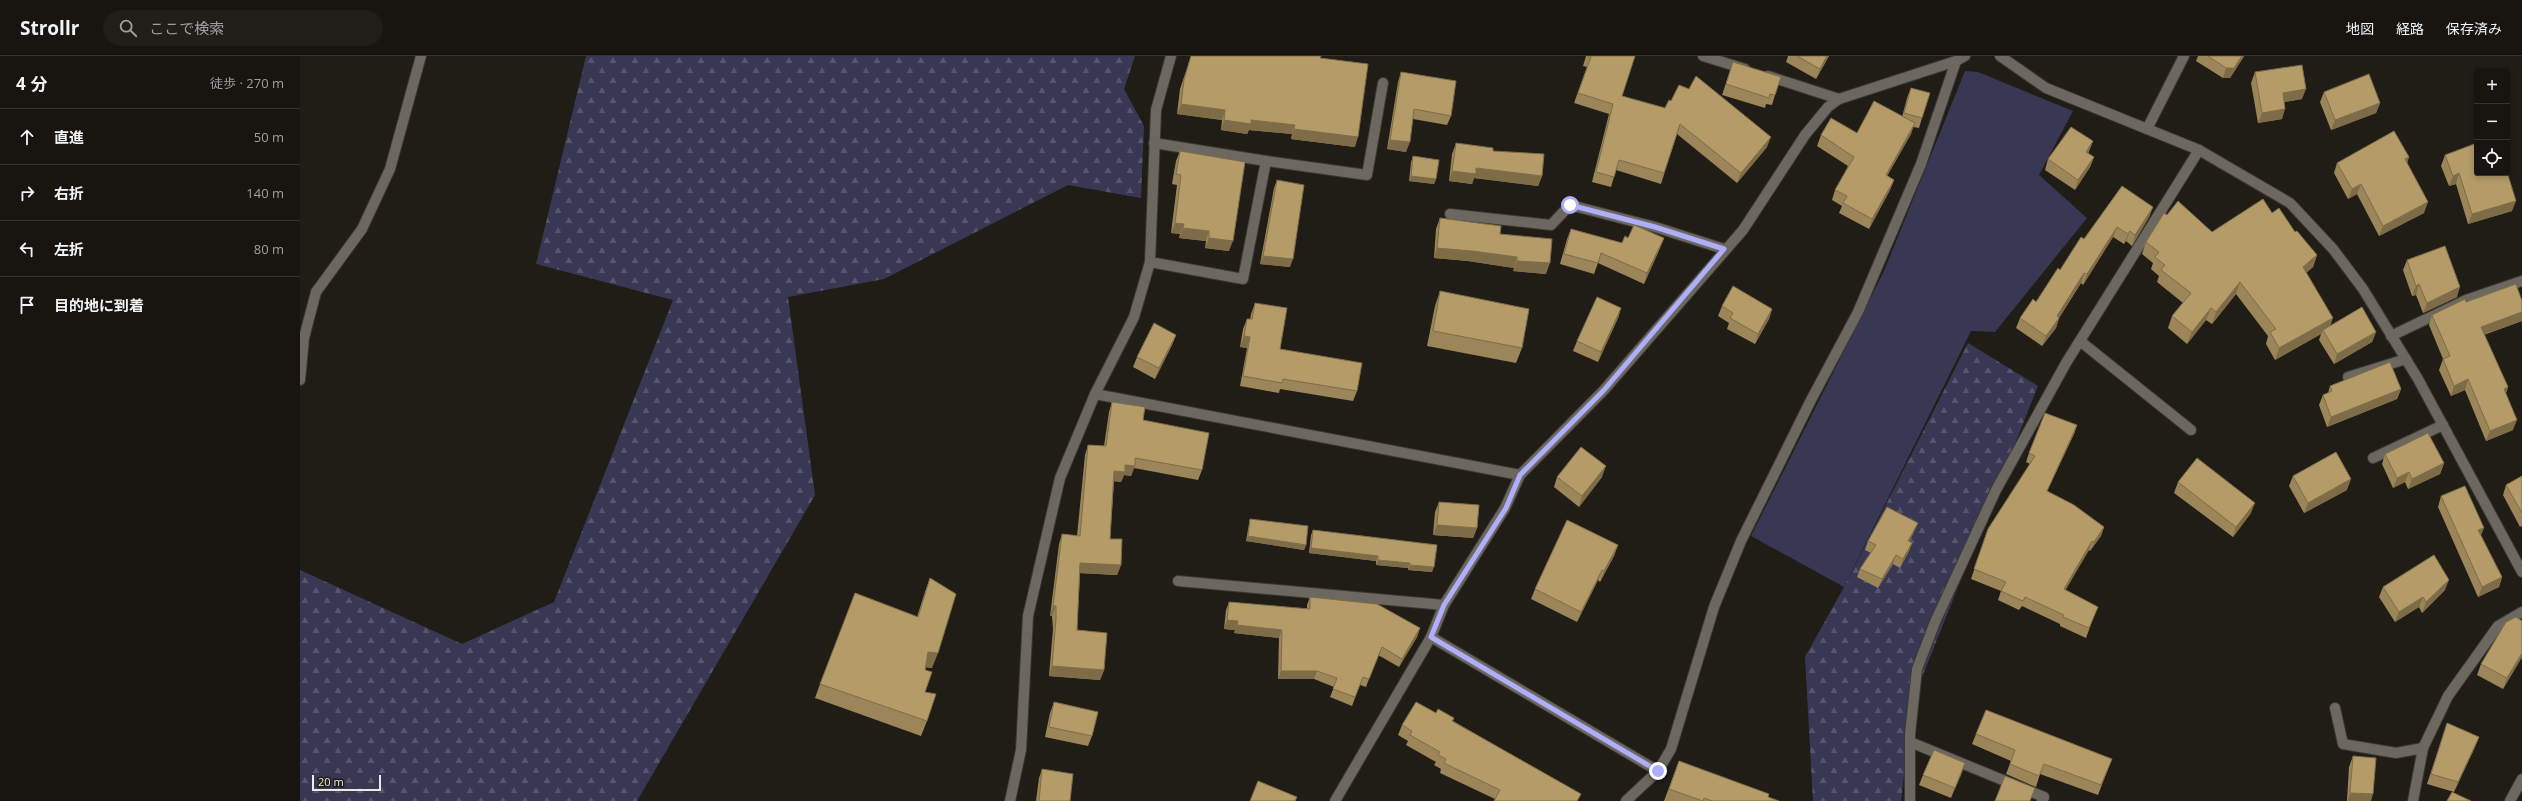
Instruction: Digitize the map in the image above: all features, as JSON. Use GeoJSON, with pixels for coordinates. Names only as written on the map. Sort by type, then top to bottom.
{"type":"FeatureCollection","features":[{"type":"Feature","properties":{"kind":"street"},"geometry":{"type":"LineString","coordinates":[[300,380],[304,338],[316,292],[362,229],[390,169],[421,56]]}},
{"type":"Feature","properties":{"kind":"street"},"geometry":{"type":"LineString","coordinates":[[1010,801],[1020,750],[1028,616],[1060,478],[1095,394],[1134,317],[1150,262],[1156,110],[1171,56]]}},
{"type":"Feature","properties":{"kind":"street"},"geometry":{"type":"LineString","coordinates":[[1703,56],[1839,99]]}},
{"type":"Feature","properties":{"kind":"street"},"geometry":{"type":"LineString","coordinates":[[1335,801],[1431,637],[1444,605],[1506,508],[1520,475],[1604,390],[1724,249],[1743,230],[1805,135],[1828,107],[1839,99],[1956,61],[1965,56]]}},
{"type":"Feature","properties":{"kind":"street"},"geometry":{"type":"LineString","coordinates":[[2000,56],[2046,88],[2199,150],[2290,203],[2333,249],[2363,289],[2406,359],[2522,572]]}},
{"type":"Feature","properties":{"kind":"street"},"geometry":{"type":"LineString","coordinates":[[2147,130],[2184,56]]}},
{"type":"Feature","properties":{"kind":"street"},"geometry":{"type":"LineString","coordinates":[[1626,801],[1658,771],[1671,749],[1714,607],[1741,541],[1810,400],[1858,312],[1921,164],[1956,61]]}},
{"type":"Feature","properties":{"kind":"street"},"geometry":{"type":"LineString","coordinates":[[1154,142],[1266,161],[1367,175],[1383,83]]}},
{"type":"Feature","properties":{"kind":"street"},"geometry":{"type":"LineString","coordinates":[[1910,801],[1910,742],[1918,669],[1935,622],[1996,490],[2080,341],[2199,150]]}},
{"type":"Feature","properties":{"kind":"street"},"geometry":{"type":"LineString","coordinates":[[1150,262],[1243,278],[1266,161]]}},
{"type":"Feature","properties":{"kind":"street"},"geometry":{"type":"LineString","coordinates":[[1450,214],[1551,225],[1570,205],[1655,227],[1724,249]]}},
{"type":"Feature","properties":{"kind":"street"},"geometry":{"type":"LineString","coordinates":[[2391,336],[2466,300],[2522,281]]}},
{"type":"Feature","properties":{"kind":"street"},"geometry":{"type":"LineString","coordinates":[[2080,341],[2191,430]]}},
{"type":"Feature","properties":{"kind":"street"},"geometry":{"type":"LineString","coordinates":[[2348,377],[2406,359]]}},
{"type":"Feature","properties":{"kind":"street"},"geometry":{"type":"LineString","coordinates":[[1095,394],[1520,475]]}},
{"type":"Feature","properties":{"kind":"street"},"geometry":{"type":"LineString","coordinates":[[2373,458],[2443,425]]}},
{"type":"Feature","properties":{"kind":"street"},"geometry":{"type":"LineString","coordinates":[[1178,581],[1444,605]]}},
{"type":"Feature","properties":{"kind":"street"},"geometry":{"type":"LineString","coordinates":[[2413,801],[2423,748],[2448,696],[2498,626],[2522,612]]}},
{"type":"Feature","properties":{"kind":"street"},"geometry":{"type":"LineString","coordinates":[[1431,637],[1658,771]]}},
{"type":"Feature","properties":{"kind":"street"},"geometry":{"type":"LineString","coordinates":[[2335,708],[2343,744],[2396,752],[2423,748]]}},
{"type":"Feature","properties":{"kind":"street"},"geometry":{"type":"LineString","coordinates":[[1910,742],[2044,797],[2042,801]]}},
{"type":"Feature","properties":{"kind":"street"},"geometry":{"type":"LineString","coordinates":[[2510,801],[2522,779]]}},
{"type":"Feature","properties":{"kind":"green space"},"geometry":{"type":"Polygon","coordinates":[[[586,56],[1135,56],[1124,89],[1144,126],[1141,198],[1068,185],[884,279],[788,297],[815,495],[637,801],[300,801],[300,570],[462,644],[554,602],[673,300],[536,264],[586,56]]]}},
{"type":"Feature","properties":{"kind":"green space"},"geometry":{"type":"Polygon","coordinates":[[[1965,71],[1978,72],[2073,111],[2039,175],[2087,218],[1995,332],[1971,331],[1844,587],[1751,536],[1884,271],[1965,71]]]}},
{"type":"Feature","properties":{"kind":"green space"},"geometry":{"type":"Polygon","coordinates":[[[1968,343],[2038,386],[1913,700],[1901,801],[1813,801],[1805,657],[1844,587],[1968,343]]]}},
{"type":"Feature","properties":{"kind":"building"},"geometry":{"type":"Polygon","coordinates":[[[1191,56],[1321,56],[1320,58],[1368,64],[1358,137],[1294,129],[1295,125],[1251,120],[1251,124],[1224,120],[1225,110],[1181,104],[1184,80],[1191,56]]]}},
{"type":"Feature","properties":{"kind":"building"},"geometry":{"type":"Polygon","coordinates":[[[1588,56],[1635,56],[1622,96],[1665,108],[1669,100],[1671,101],[1679,85],[1689,89],[1696,76],[1771,137],[1741,173],[1680,124],[1664,173],[1619,160],[1614,177],[1596,172],[1613,104],[1578,93],[1591,57],[1588,56]]]}},
{"type":"Feature","properties":{"kind":"building"},"geometry":{"type":"Polygon","coordinates":[[[1797,56],[1827,56],[1820,69],[1797,56]]]}},
{"type":"Feature","properties":{"kind":"building"},"geometry":{"type":"Polygon","coordinates":[[[2208,56],[2242,56],[2234,68],[2226,68],[2208,56]]]}},
{"type":"Feature","properties":{"kind":"building"},"geometry":{"type":"Polygon","coordinates":[[[1733,62],[1781,77],[1775,95],[1770,94],[1769,98],[1726,84],[1733,62]]]}},
{"type":"Feature","properties":{"kind":"building"},"geometry":{"type":"Polygon","coordinates":[[[2302,65],[2306,89],[2283,93],[2285,109],[2262,113],[2255,72],[2302,65]]]}},
{"type":"Feature","properties":{"kind":"building"},"geometry":{"type":"Polygon","coordinates":[[[1401,72],[1456,81],[1451,116],[1414,109],[1410,142],[1390,140],[1401,72]]]}},
{"type":"Feature","properties":{"kind":"building"},"geometry":{"type":"Polygon","coordinates":[[[2369,74],[2380,103],[2335,120],[2324,92],[2369,74]]]}},
{"type":"Feature","properties":{"kind":"building"},"geometry":{"type":"Polygon","coordinates":[[[1911,88],[1930,93],[1922,118],[1904,113],[1911,88]]]}},
{"type":"Feature","properties":{"kind":"building"},"geometry":{"type":"Polygon","coordinates":[[[1874,101],[1915,123],[1886,175],[1894,180],[1872,219],[1843,203],[1847,196],[1835,190],[1854,157],[1821,135],[1831,118],[1857,133],[1874,101]]]}},
{"type":"Feature","properties":{"kind":"building"},"geometry":{"type":"Polygon","coordinates":[[[2071,127],[2093,141],[2086,152],[2094,157],[2078,180],[2048,159],[2071,127]]]}},
{"type":"Feature","properties":{"kind":"building"},"geometry":{"type":"Polygon","coordinates":[[[2394,131],[2409,157],[2405,159],[2428,202],[2383,226],[2361,184],[2352,189],[2337,163],[2394,131]]]}},
{"type":"Feature","properties":{"kind":"building"},"geometry":{"type":"Polygon","coordinates":[[[1456,143],[1493,148],[1493,151],[1544,154],[1542,176],[1476,168],[1476,174],[1452,171],[1456,143]]]}},
{"type":"Feature","properties":{"kind":"building"},"geometry":{"type":"Polygon","coordinates":[[[2474,144],[2474,176],[2508,176],[2516,201],[2472,214],[2459,173],[2453,176],[2445,155],[2474,144]]]}},
{"type":"Feature","properties":{"kind":"building"},"geometry":{"type":"Polygon","coordinates":[[[1180,151],[1245,162],[1233,241],[1209,238],[1209,231],[1183,228],[1184,224],[1175,223],[1181,175],[1176,174],[1180,151]]]}},
{"type":"Feature","properties":{"kind":"building"},"geometry":{"type":"Polygon","coordinates":[[[1413,156],[1439,160],[1436,179],[1411,176],[1413,156]]]}},
{"type":"Feature","properties":{"kind":"building"},"geometry":{"type":"Polygon","coordinates":[[[1277,180],[1304,185],[1293,259],[1263,256],[1277,180]]]}},
{"type":"Feature","properties":{"kind":"building"},"geometry":{"type":"Polygon","coordinates":[[[2122,186],[2153,207],[2135,235],[2130,231],[2128,234],[2117,227],[2087,274],[2084,273],[2057,316],[2059,318],[2046,336],[2020,318],[2033,299],[2036,302],[2058,268],[2060,270],[2081,237],[2084,239],[2122,186]]]}},
{"type":"Feature","properties":{"kind":"building"},"geometry":{"type":"Polygon","coordinates":[[[2263,199],[2272,213],[2279,208],[2295,232],[2297,231],[2317,255],[2303,267],[2333,318],[2279,348],[2270,332],[2276,329],[2240,282],[2216,312],[2211,308],[2192,332],[2172,316],[2191,293],[2161,270],[2165,265],[2155,257],[2159,252],[2146,242],[2164,213],[2167,215],[2178,201],[2212,232],[2263,199]]]}},
{"type":"Feature","properties":{"kind":"building"},"geometry":{"type":"Polygon","coordinates":[[[1440,218],[1501,226],[1500,234],[1552,239],[1550,263],[1517,261],[1517,257],[1437,248],[1440,218]]]}},
{"type":"Feature","properties":{"kind":"building"},"geometry":{"type":"Polygon","coordinates":[[[1634,225],[1664,238],[1647,273],[1601,253],[1598,263],[1564,254],[1571,229],[1622,243],[1625,236],[1628,238],[1634,225]]]}},
{"type":"Feature","properties":{"kind":"building"},"geometry":{"type":"Polygon","coordinates":[[[2445,246],[2460,287],[2427,303],[2419,284],[2416,286],[2407,260],[2445,246]]]}},
{"type":"Feature","properties":{"kind":"building"},"geometry":{"type":"Polygon","coordinates":[[[2516,284],[2522,301],[2522,312],[2481,327],[2508,387],[2504,389],[2517,420],[2490,431],[2468,379],[2454,386],[2443,359],[2450,356],[2432,315],[2465,299],[2466,302],[2516,284]]]}},
{"type":"Feature","properties":{"kind":"building"},"geometry":{"type":"Polygon","coordinates":[[[1733,286],[1772,309],[1758,334],[1730,318],[1733,313],[1722,306],[1733,286]]]}},
{"type":"Feature","properties":{"kind":"building"},"geometry":{"type":"Polygon","coordinates":[[[1440,291],[1529,309],[1522,348],[1433,331],[1440,291]]]}},
{"type":"Feature","properties":{"kind":"building"},"geometry":{"type":"Polygon","coordinates":[[[1597,297],[1621,308],[1601,352],[1577,341],[1597,297]]]}},
{"type":"Feature","properties":{"kind":"building"},"geometry":{"type":"Polygon","coordinates":[[[1255,303],[1287,308],[1280,349],[1362,363],[1357,391],[1283,379],[1282,383],[1243,376],[1250,337],[1244,336],[1247,319],[1252,319],[1255,303]]]}},
{"type":"Feature","properties":{"kind":"building"},"geometry":{"type":"Polygon","coordinates":[[[2362,307],[2376,332],[2337,354],[2323,330],[2362,307]]]}},
{"type":"Feature","properties":{"kind":"building"},"geometry":{"type":"Polygon","coordinates":[[[1154,323],[1176,335],[1159,368],[1137,357],[1154,323]]]}},
{"type":"Feature","properties":{"kind":"building"},"geometry":{"type":"Polygon","coordinates":[[[2390,362],[2401,389],[2331,417],[2323,395],[2332,391],[2330,386],[2390,362]]]}},
{"type":"Feature","properties":{"kind":"building"},"geometry":{"type":"Polygon","coordinates":[[[1112,402],[1145,407],[1143,420],[1209,433],[1202,470],[1135,458],[1135,466],[1125,465],[1125,472],[1114,471],[1110,539],[1122,539],[1121,565],[1080,563],[1077,630],[1107,633],[1104,670],[1052,666],[1056,619],[1056,606],[1053,606],[1062,534],[1080,536],[1088,445],[1106,446],[1112,402]]]}},
{"type":"Feature","properties":{"kind":"building"},"geometry":{"type":"Polygon","coordinates":[[[2045,413],[2077,425],[2047,491],[2074,505],[2104,527],[2094,542],[2092,541],[2064,589],[2098,607],[2089,628],[2063,617],[2064,615],[2025,597],[2023,601],[2001,591],[2006,582],[1974,569],[1988,529],[2035,456],[2029,453],[2045,413]]]}},
{"type":"Feature","properties":{"kind":"building"},"geometry":{"type":"Polygon","coordinates":[[[2428,433],[2444,463],[2412,479],[2409,472],[2397,478],[2385,454],[2428,433]]]}},
{"type":"Feature","properties":{"kind":"building"},"geometry":{"type":"Polygon","coordinates":[[[1581,447],[1606,466],[1582,496],[1557,477],[1581,447]]]}},
{"type":"Feature","properties":{"kind":"building"},"geometry":{"type":"Polygon","coordinates":[[[2336,452],[2351,479],[2308,503],[2293,476],[2336,452]]]}},
{"type":"Feature","properties":{"kind":"building"},"geometry":{"type":"Polygon","coordinates":[[[2197,458],[2255,503],[2236,527],[2178,482],[2197,458]]]}},
{"type":"Feature","properties":{"kind":"building"},"geometry":{"type":"Polygon","coordinates":[[[2522,476],[2522,513],[2506,485],[2522,476]]]}},
{"type":"Feature","properties":{"kind":"building"},"geometry":{"type":"Polygon","coordinates":[[[2465,486],[2484,528],[2478,530],[2502,577],[2482,587],[2441,496],[2465,486]]]}},
{"type":"Feature","properties":{"kind":"building"},"geometry":{"type":"Polygon","coordinates":[[[1439,502],[1479,505],[1477,528],[1437,525],[1439,502]]]}},
{"type":"Feature","properties":{"kind":"building"},"geometry":{"type":"Polygon","coordinates":[[[1887,507],[1918,523],[1908,541],[1912,543],[1903,559],[1896,555],[1882,579],[1860,569],[1876,545],[1868,541],[1887,507]]]}},
{"type":"Feature","properties":{"kind":"building"},"geometry":{"type":"Polygon","coordinates":[[[1250,519],[1308,526],[1306,545],[1248,536],[1250,519]]]}},
{"type":"Feature","properties":{"kind":"building"},"geometry":{"type":"Polygon","coordinates":[[[1567,520],[1618,545],[1604,571],[1602,570],[1581,612],[1535,589],[1567,520]]]}},
{"type":"Feature","properties":{"kind":"building"},"geometry":{"type":"Polygon","coordinates":[[[1313,530],[1437,545],[1434,567],[1378,560],[1378,556],[1311,548],[1313,530]]]}},
{"type":"Feature","properties":{"kind":"building"},"geometry":{"type":"Polygon","coordinates":[[[2434,555],[2449,580],[2426,602],[2423,597],[2399,612],[2383,587],[2434,555]]]}},
{"type":"Feature","properties":{"kind":"building"},"geometry":{"type":"Polygon","coordinates":[[[930,578],[956,594],[938,653],[928,652],[925,670],[932,672],[925,692],[936,694],[927,721],[820,684],[855,593],[918,617],[930,578]]]}},
{"type":"Feature","properties":{"kind":"building"},"geometry":{"type":"Polygon","coordinates":[[[1310,597],[1377,604],[1420,628],[1402,659],[1382,647],[1369,679],[1363,677],[1355,697],[1333,689],[1337,678],[1317,671],[1281,671],[1282,630],[1237,625],[1238,621],[1227,620],[1229,602],[1310,609],[1310,597]]]}},
{"type":"Feature","properties":{"kind":"building"},"geometry":{"type":"Polygon","coordinates":[[[2516,617],[2522,621],[2522,653],[2507,678],[2481,664],[2506,622],[2516,617]]]}},
{"type":"Feature","properties":{"kind":"building"},"geometry":{"type":"Polygon","coordinates":[[[1054,702],[1098,712],[1092,736],[1049,727],[1054,702]]]}},
{"type":"Feature","properties":{"kind":"building"},"geometry":{"type":"Polygon","coordinates":[[[1416,702],[1436,713],[1438,709],[1454,718],[1452,721],[1581,794],[1577,801],[1494,801],[1500,790],[1444,763],[1446,759],[1438,755],[1440,752],[1410,735],[1412,731],[1402,725],[1416,702]]]}},
{"type":"Feature","properties":{"kind":"building"},"geometry":{"type":"Polygon","coordinates":[[[1986,710],[2112,759],[2101,785],[2044,764],[2039,776],[2010,764],[2015,750],[1976,734],[1986,710]]]}},
{"type":"Feature","properties":{"kind":"building"},"geometry":{"type":"Polygon","coordinates":[[[2447,723],[2479,737],[2458,782],[2431,774],[2447,723]]]}},
{"type":"Feature","properties":{"kind":"building"},"geometry":{"type":"Polygon","coordinates":[[[1934,750],[1965,763],[1955,788],[1923,775],[1934,750]]]}},
{"type":"Feature","properties":{"kind":"building"},"geometry":{"type":"Polygon","coordinates":[[[2353,756],[2376,758],[2373,794],[2350,793],[2353,756]]]}},
{"type":"Feature","properties":{"kind":"building"},"geometry":{"type":"Polygon","coordinates":[[[1679,761],[1769,794],[1768,797],[1779,801],[1713,801],[1704,798],[1703,801],[1669,789],[1679,761]]]}},
{"type":"Feature","properties":{"kind":"building"},"geometry":{"type":"Polygon","coordinates":[[[1042,769],[1073,774],[1070,801],[1039,801],[1042,769]]]}},
{"type":"Feature","properties":{"kind":"building"},"geometry":{"type":"Polygon","coordinates":[[[2005,776],[2035,788],[2030,801],[1995,801],[2005,776]]]}},
{"type":"Feature","properties":{"kind":"building"},"geometry":{"type":"Polygon","coordinates":[[[1258,781],[1297,797],[1295,801],[1250,801],[1258,781]]]}},
{"type":"Feature","properties":{"kind":"building"},"geometry":{"type":"Polygon","coordinates":[[[2452,792],[2471,801],[2447,801],[2452,792]]]}},
{"type":"Feature","properties":{"kind":"route"},"geometry":{"type":"LineString","coordinates":[[1570,205],[1655,227],[1724,249],[1682,302],[1604,390],[1520,475],[1506,508],[1444,605],[1431,637],[1658,771]]}}]}
